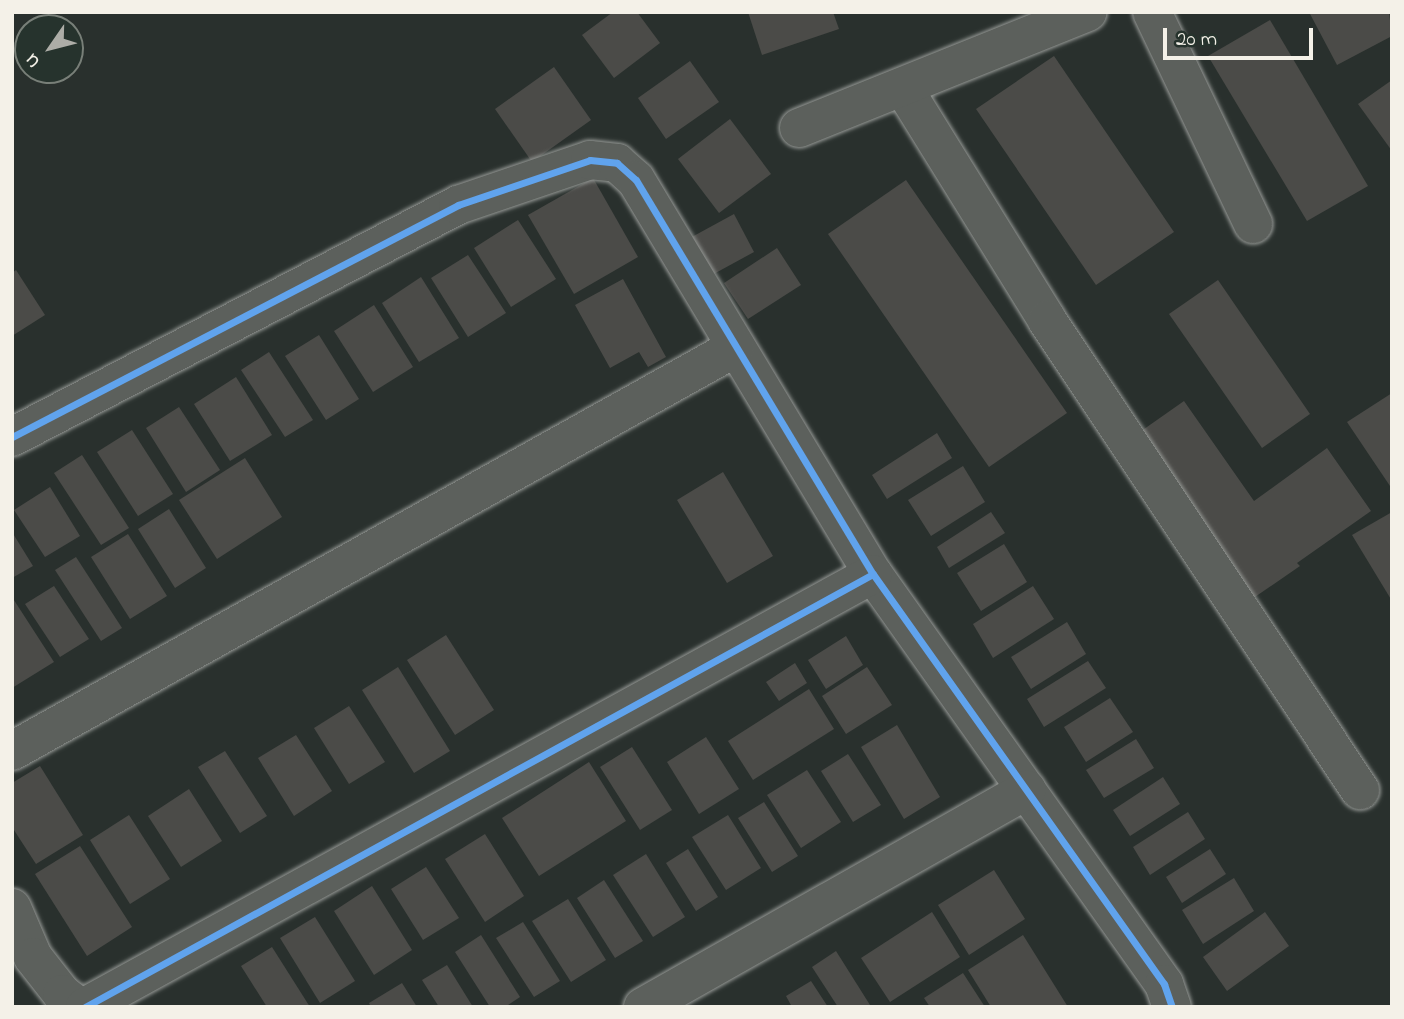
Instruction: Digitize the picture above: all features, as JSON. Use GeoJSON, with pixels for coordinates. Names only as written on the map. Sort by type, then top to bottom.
{"type":"FeatureCollection","features":[{"type":"Feature","properties":{"kind":"street"},"geometry":{"type":"LineString","coordinates":[[799,128],[904,89],[1088,12]]}},
{"type":"Feature","properties":{"kind":"street"},"geometry":{"type":"LineString","coordinates":[[1152,12],[1254,224]]}},
{"type":"Feature","properties":{"kind":"street"},"geometry":{"type":"LineString","coordinates":[[904,89],[1047,320],[1360,790]]}},
{"type":"Feature","properties":{"kind":"street"},"geometry":{"type":"LineString","coordinates":[[12,437],[458,205],[590,160],[617,163],[636,180],[873,574],[1164,984],[1172,1007]]}},
{"type":"Feature","properties":{"kind":"street"},"geometry":{"type":"LineString","coordinates":[[12,751],[735,348]]}},
{"type":"Feature","properties":{"kind":"street"},"geometry":{"type":"LineString","coordinates":[[85,1007],[873,574]]}},
{"type":"Feature","properties":{"kind":"street"},"geometry":{"type":"LineString","coordinates":[[643,1007],[1027,790]]}},
{"type":"Feature","properties":{"kind":"street"},"geometry":{"type":"LineString","coordinates":[[12,908],[33,957],[62,994],[79,1007]]}},
{"type":"Feature","properties":{"kind":"building"},"geometry":{"type":"Polygon","coordinates":[[[613,12],[637,12],[660,43],[614,78],[582,35],[613,12]]]}},
{"type":"Feature","properties":{"kind":"building"},"geometry":{"type":"Polygon","coordinates":[[[748,12],[833,12],[839,29],[762,55],[748,12]]]}},
{"type":"Feature","properties":{"kind":"building"},"geometry":{"type":"Polygon","coordinates":[[[1309,12],[1389,12],[1392,36],[1337,65],[1309,12]]]}},
{"type":"Feature","properties":{"kind":"building"},"geometry":{"type":"Polygon","coordinates":[[[1270,20],[1368,186],[1307,221],[1208,56],[1270,20]]]}},
{"type":"Feature","properties":{"kind":"building"},"geometry":{"type":"Polygon","coordinates":[[[1054,56],[1174,232],[1096,285],[976,109],[1054,56]]]}},
{"type":"Feature","properties":{"kind":"building"},"geometry":{"type":"Polygon","coordinates":[[[690,61],[719,102],[666,139],[638,98],[690,61]]]}},
{"type":"Feature","properties":{"kind":"building"},"geometry":{"type":"Polygon","coordinates":[[[554,67],[591,120],[532,162],[495,109],[554,67]]]}},
{"type":"Feature","properties":{"kind":"building"},"geometry":{"type":"Polygon","coordinates":[[[1392,80],[1392,151],[1358,104],[1392,80]]]}},
{"type":"Feature","properties":{"kind":"building"},"geometry":{"type":"Polygon","coordinates":[[[730,119],[771,174],[719,213],[678,159],[730,119]]]}},
{"type":"Feature","properties":{"kind":"building"},"geometry":{"type":"Polygon","coordinates":[[[593,178],[638,257],[574,294],[528,215],[593,178]]]}},
{"type":"Feature","properties":{"kind":"building"},"geometry":{"type":"Polygon","coordinates":[[[906,180],[1067,413],[989,467],[828,234],[906,180]]]}},
{"type":"Feature","properties":{"kind":"building"},"geometry":{"type":"Polygon","coordinates":[[[734,214],[754,252],[710,276],[690,238],[734,214]]]}},
{"type":"Feature","properties":{"kind":"building"},"geometry":{"type":"Polygon","coordinates":[[[518,220],[556,279],[511,307],[474,248],[518,220]]]}},
{"type":"Feature","properties":{"kind":"building"},"geometry":{"type":"Polygon","coordinates":[[[777,248],[801,285],[748,319],[724,283],[777,248]]]}},
{"type":"Feature","properties":{"kind":"building"},"geometry":{"type":"Polygon","coordinates":[[[468,255],[506,313],[468,337],[431,278],[468,255]]]}},
{"type":"Feature","properties":{"kind":"building"},"geometry":{"type":"Polygon","coordinates":[[[16,270],[45,315],[12,336],[12,273],[16,270]]]}},
{"type":"Feature","properties":{"kind":"building"},"geometry":{"type":"Polygon","coordinates":[[[421,277],[459,338],[419,362],[382,303],[421,277]]]}},
{"type":"Feature","properties":{"kind":"building"},"geometry":{"type":"Polygon","coordinates":[[[623,279],[666,357],[648,367],[639,352],[610,368],[575,305],[623,279]]]}},
{"type":"Feature","properties":{"kind":"building"},"geometry":{"type":"Polygon","coordinates":[[[1218,280],[1310,414],[1262,448],[1169,314],[1218,280]]]}},
{"type":"Feature","properties":{"kind":"building"},"geometry":{"type":"Polygon","coordinates":[[[374,305],[413,367],[373,392],[334,331],[374,305]]]}},
{"type":"Feature","properties":{"kind":"building"},"geometry":{"type":"Polygon","coordinates":[[[319,335],[359,399],[326,420],[285,356],[319,335]]]}},
{"type":"Feature","properties":{"kind":"building"},"geometry":{"type":"Polygon","coordinates":[[[269,352],[313,420],[285,437],[241,370],[269,352]]]}},
{"type":"Feature","properties":{"kind":"building"},"geometry":{"type":"Polygon","coordinates":[[[236,377],[272,435],[230,461],[194,404],[236,377]]]}},
{"type":"Feature","properties":{"kind":"building"},"geometry":{"type":"Polygon","coordinates":[[[1392,393],[1392,489],[1347,422],[1392,393]]]}},
{"type":"Feature","properties":{"kind":"building"},"geometry":{"type":"Polygon","coordinates":[[[1184,401],[1254,501],[1327,448],[1371,511],[1297,563],[1300,566],[1252,599],[1137,434],[1184,401]]]}},
{"type":"Feature","properties":{"kind":"building"},"geometry":{"type":"Polygon","coordinates":[[[179,407],[220,470],[186,492],[146,428],[179,407]]]}},
{"type":"Feature","properties":{"kind":"building"},"geometry":{"type":"Polygon","coordinates":[[[132,430],[173,494],[138,516],[97,452],[132,430]]]}},
{"type":"Feature","properties":{"kind":"building"},"geometry":{"type":"Polygon","coordinates":[[[937,433],[952,458],[887,499],[872,475],[937,433]]]}},
{"type":"Feature","properties":{"kind":"building"},"geometry":{"type":"Polygon","coordinates":[[[82,455],[129,528],[101,545],[54,473],[82,455]]]}},
{"type":"Feature","properties":{"kind":"building"},"geometry":{"type":"Polygon","coordinates":[[[245,458],[282,517],[217,559],[179,500],[245,458]]]}},
{"type":"Feature","properties":{"kind":"building"},"geometry":{"type":"Polygon","coordinates":[[[963,466],[985,502],[931,536],[908,500],[963,466]]]}},
{"type":"Feature","properties":{"kind":"building"},"geometry":{"type":"Polygon","coordinates":[[[723,472],[773,556],[727,583],[677,500],[723,472]]]}},
{"type":"Feature","properties":{"kind":"building"},"geometry":{"type":"Polygon","coordinates":[[[50,487],[80,536],[45,557],[14,510],[50,487]]]}},
{"type":"Feature","properties":{"kind":"building"},"geometry":{"type":"Polygon","coordinates":[[[169,509],[206,568],[175,588],[138,529],[169,509]]]}},
{"type":"Feature","properties":{"kind":"building"},"geometry":{"type":"Polygon","coordinates":[[[991,512],[1005,533],[949,568],[937,547],[991,512]]]}},
{"type":"Feature","properties":{"kind":"building"},"geometry":{"type":"Polygon","coordinates":[[[1392,512],[1392,601],[1352,535],[1392,512]]]}},
{"type":"Feature","properties":{"kind":"building"},"geometry":{"type":"Polygon","coordinates":[[[12,532],[33,566],[12,578],[12,532]]]}},
{"type":"Feature","properties":{"kind":"building"},"geometry":{"type":"Polygon","coordinates":[[[128,534],[167,596],[130,619],[91,557],[128,534]]]}},
{"type":"Feature","properties":{"kind":"building"},"geometry":{"type":"Polygon","coordinates":[[[1004,544],[1027,582],[981,611],[957,573],[1004,544]]]}},
{"type":"Feature","properties":{"kind":"building"},"geometry":{"type":"Polygon","coordinates":[[[76,557],[122,628],[101,641],[55,570],[76,557]]]}},
{"type":"Feature","properties":{"kind":"building"},"geometry":{"type":"Polygon","coordinates":[[[54,586],[89,639],[60,657],[25,604],[54,586]]]}},
{"type":"Feature","properties":{"kind":"building"},"geometry":{"type":"Polygon","coordinates":[[[1033,586],[1054,619],[993,658],[973,624],[1033,586]]]}},
{"type":"Feature","properties":{"kind":"building"},"geometry":{"type":"Polygon","coordinates":[[[12,597],[54,662],[12,688],[12,597]]]}},
{"type":"Feature","properties":{"kind":"building"},"geometry":{"type":"Polygon","coordinates":[[[1067,622],[1086,654],[1031,689],[1011,657],[1067,622]]]}},
{"type":"Feature","properties":{"kind":"building"},"geometry":{"type":"Polygon","coordinates":[[[446,635],[494,710],[455,735],[407,660],[446,635]]]}},
{"type":"Feature","properties":{"kind":"building"},"geometry":{"type":"Polygon","coordinates":[[[846,636],[863,665],[826,689],[808,660],[846,636]]]}},
{"type":"Feature","properties":{"kind":"building"},"geometry":{"type":"Polygon","coordinates":[[[1088,661],[1106,688],[1044,727],[1027,699],[1088,661]]]}},
{"type":"Feature","properties":{"kind":"building"},"geometry":{"type":"Polygon","coordinates":[[[795,663],[807,683],[779,701],[766,682],[795,663]]]}},
{"type":"Feature","properties":{"kind":"building"},"geometry":{"type":"Polygon","coordinates":[[[398,667],[450,751],[414,773],[362,690],[398,667]]]}},
{"type":"Feature","properties":{"kind":"building"},"geometry":{"type":"Polygon","coordinates":[[[867,667],[892,705],[846,734],[822,696],[867,667]]]}},
{"type":"Feature","properties":{"kind":"building"},"geometry":{"type":"Polygon","coordinates":[[[809,689],[834,729],[753,780],[728,741],[809,689]]]}},
{"type":"Feature","properties":{"kind":"building"},"geometry":{"type":"Polygon","coordinates":[[[1110,698],[1133,732],[1086,762],[1064,727],[1110,698]]]}},
{"type":"Feature","properties":{"kind":"building"},"geometry":{"type":"Polygon","coordinates":[[[349,706],[385,762],[349,784],[314,728],[349,706]]]}},
{"type":"Feature","properties":{"kind":"building"},"geometry":{"type":"Polygon","coordinates":[[[897,725],[940,797],[904,819],[861,747],[897,725]]]}},
{"type":"Feature","properties":{"kind":"building"},"geometry":{"type":"Polygon","coordinates":[[[296,735],[332,791],[294,816],[258,758],[296,735]]]}},
{"type":"Feature","properties":{"kind":"building"},"geometry":{"type":"Polygon","coordinates":[[[706,737],[739,789],[699,814],[667,762],[706,737]]]}},
{"type":"Feature","properties":{"kind":"building"},"geometry":{"type":"Polygon","coordinates":[[[1136,739],[1154,768],[1104,798],[1086,770],[1136,739]]]}},
{"type":"Feature","properties":{"kind":"building"},"geometry":{"type":"Polygon","coordinates":[[[632,747],[672,810],[640,830],[600,767],[632,747]]]}},
{"type":"Feature","properties":{"kind":"building"},"geometry":{"type":"Polygon","coordinates":[[[225,751],[267,816],[240,833],[198,767],[225,751]]]}},
{"type":"Feature","properties":{"kind":"building"},"geometry":{"type":"Polygon","coordinates":[[[848,754],[881,805],[853,822],[821,771],[848,754]]]}},
{"type":"Feature","properties":{"kind":"building"},"geometry":{"type":"Polygon","coordinates":[[[589,762],[626,821],[539,876],[502,818],[589,762]]]}},
{"type":"Feature","properties":{"kind":"building"},"geometry":{"type":"Polygon","coordinates":[[[40,766],[83,835],[36,864],[12,827],[12,783],[40,766]]]}},
{"type":"Feature","properties":{"kind":"building"},"geometry":{"type":"Polygon","coordinates":[[[807,770],[841,822],[801,848],[767,795],[807,770]]]}},
{"type":"Feature","properties":{"kind":"building"},"geometry":{"type":"Polygon","coordinates":[[[1163,777],[1180,804],[1130,836],[1113,810],[1163,777]]]}},
{"type":"Feature","properties":{"kind":"building"},"geometry":{"type":"Polygon","coordinates":[[[189,789],[222,841],[181,867],[148,816],[189,789]]]}},
{"type":"Feature","properties":{"kind":"building"},"geometry":{"type":"Polygon","coordinates":[[[764,802],[798,856],[772,872],[738,818],[764,802]]]}},
{"type":"Feature","properties":{"kind":"building"},"geometry":{"type":"Polygon","coordinates":[[[1188,812],[1205,839],[1150,875],[1133,847],[1188,812]]]}},
{"type":"Feature","properties":{"kind":"building"},"geometry":{"type":"Polygon","coordinates":[[[129,815],[170,879],[130,904],[90,840],[129,815]]]}},
{"type":"Feature","properties":{"kind":"building"},"geometry":{"type":"Polygon","coordinates":[[[728,815],[761,868],[726,890],[692,837],[728,815]]]}},
{"type":"Feature","properties":{"kind":"building"},"geometry":{"type":"Polygon","coordinates":[[[485,834],[524,896],[485,922],[445,859],[485,834]]]}},
{"type":"Feature","properties":{"kind":"building"},"geometry":{"type":"Polygon","coordinates":[[[80,846],[132,927],[87,956],[35,874],[80,846]]]}},
{"type":"Feature","properties":{"kind":"building"},"geometry":{"type":"Polygon","coordinates":[[[688,849],[718,897],[696,911],[666,863],[688,849]]]}},
{"type":"Feature","properties":{"kind":"building"},"geometry":{"type":"Polygon","coordinates":[[[1210,849],[1226,874],[1182,903],[1166,877],[1210,849]]]}},
{"type":"Feature","properties":{"kind":"building"},"geometry":{"type":"Polygon","coordinates":[[[646,854],[685,917],[653,937],[613,875],[646,854]]]}},
{"type":"Feature","properties":{"kind":"building"},"geometry":{"type":"Polygon","coordinates":[[[426,867],[459,918],[423,940],[391,889],[426,867]]]}},
{"type":"Feature","properties":{"kind":"building"},"geometry":{"type":"Polygon","coordinates":[[[994,870],[1025,919],[969,955],[938,905],[994,870]]]}},
{"type":"Feature","properties":{"kind":"building"},"geometry":{"type":"Polygon","coordinates":[[[1234,878],[1254,911],[1203,944],[1182,910],[1234,878]]]}},
{"type":"Feature","properties":{"kind":"building"},"geometry":{"type":"Polygon","coordinates":[[[604,880],[643,941],[615,958],[577,898],[604,880]]]}},
{"type":"Feature","properties":{"kind":"building"},"geometry":{"type":"Polygon","coordinates":[[[372,886],[412,950],[374,975],[334,911],[372,886]]]}},
{"type":"Feature","properties":{"kind":"building"},"geometry":{"type":"Polygon","coordinates":[[[568,899],[606,960],[571,982],[532,921],[568,899]]]}},
{"type":"Feature","properties":{"kind":"building"},"geometry":{"type":"Polygon","coordinates":[[[932,912],[960,957],[890,1002],[861,958],[932,912]]]}},
{"type":"Feature","properties":{"kind":"building"},"geometry":{"type":"Polygon","coordinates":[[[1265,912],[1289,946],[1227,991],[1203,957],[1265,912]]]}},
{"type":"Feature","properties":{"kind":"building"},"geometry":{"type":"Polygon","coordinates":[[[315,917],[355,981],[320,1003],[280,938],[315,917]]]}},
{"type":"Feature","properties":{"kind":"building"},"geometry":{"type":"Polygon","coordinates":[[[523,922],[560,981],[534,997],[496,938],[523,922]]]}},
{"type":"Feature","properties":{"kind":"building"},"geometry":{"type":"Polygon","coordinates":[[[481,935],[520,997],[505,1007],[490,1007],[455,952],[481,935]]]}},
{"type":"Feature","properties":{"kind":"building"},"geometry":{"type":"Polygon","coordinates":[[[1023,935],[1068,1007],[991,1007],[968,970],[1023,935]]]}},
{"type":"Feature","properties":{"kind":"building"},"geometry":{"type":"Polygon","coordinates":[[[272,947],[310,1007],[267,1007],[241,966],[272,947]]]}},
{"type":"Feature","properties":{"kind":"building"},"geometry":{"type":"Polygon","coordinates":[[[836,951],[870,1005],[868,1007],[838,1007],[812,967],[836,951]]]}},
{"type":"Feature","properties":{"kind":"building"},"geometry":{"type":"Polygon","coordinates":[[[447,965],[473,1007],[439,1007],[422,980],[447,965]]]}},
{"type":"Feature","properties":{"kind":"building"},"geometry":{"type":"Polygon","coordinates":[[[963,973],[985,1007],[930,1007],[924,998],[963,973]]]}},
{"type":"Feature","properties":{"kind":"building"},"geometry":{"type":"Polygon","coordinates":[[[811,981],[828,1007],[792,1007],[786,996],[811,981]]]}},
{"type":"Feature","properties":{"kind":"building"},"geometry":{"type":"Polygon","coordinates":[[[402,983],[417,1007],[371,1007],[369,1003],[402,983]]]}},
{"type":"Feature","properties":{"kind":"cycle path"},"geometry":{"type":"LineString","coordinates":[[12,437],[458,205],[590,160],[617,163],[636,180],[873,574],[1164,984],[1172,1007]]}},
{"type":"Feature","properties":{"kind":"cycle path"},"geometry":{"type":"LineString","coordinates":[[85,1007],[873,574]]}}]}
